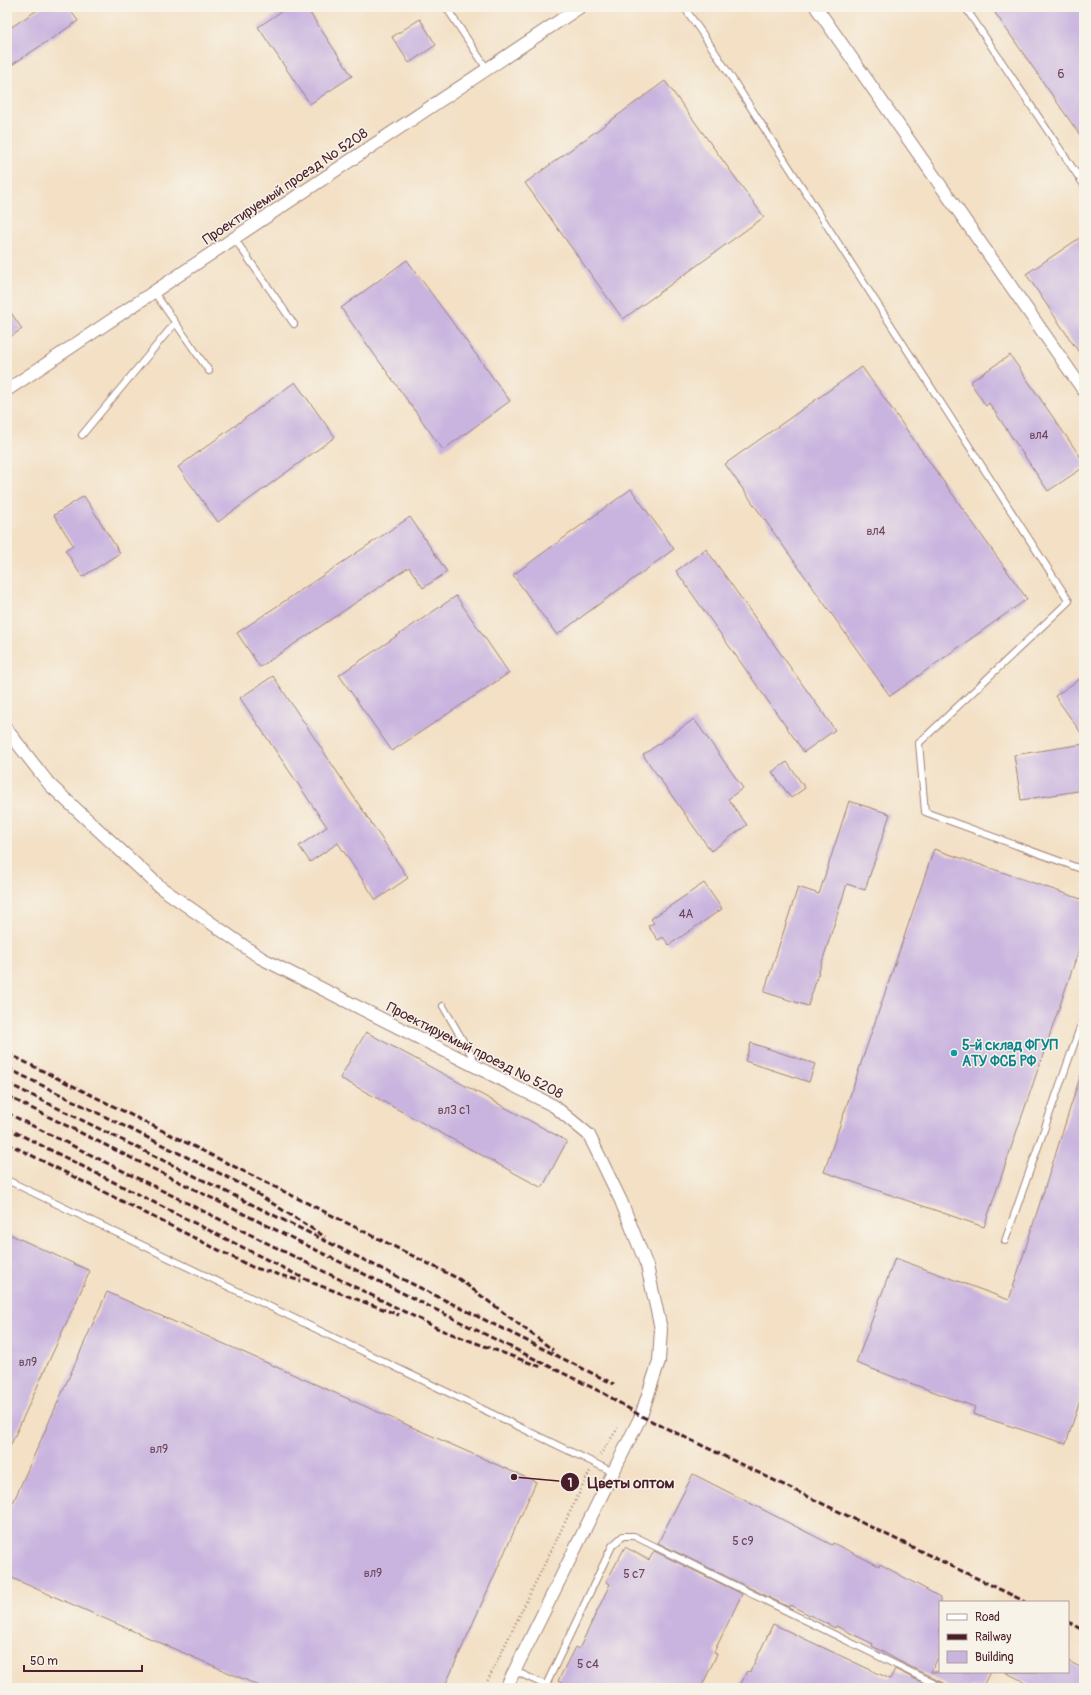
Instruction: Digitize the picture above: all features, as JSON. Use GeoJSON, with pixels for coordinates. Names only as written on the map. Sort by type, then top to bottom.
{"type":"FeatureCollection","features":[{"type":"Feature","properties":{"kind":"street","name":"Проектируемый проезд № 5208"},"geometry":{"type":"LineString","coordinates":[[7,390],[580,7]]}},
{"type":"Feature","properties":{"kind":"street"},"geometry":{"type":"LineString","coordinates":[[816,7],[1084,391]]}},
{"type":"Feature","properties":{"kind":"street","name":"Проектируемый проезд № 5208"},"geometry":{"type":"LineString","coordinates":[[7,730],[50,786],[160,887],[261,958],[554,1106],[589,1135],[621,1201],[647,1266],[661,1329],[658,1361],[640,1416],[506,1688]]}},
{"type":"Feature","properties":{"kind":"lane"},"geometry":{"type":"LineString","coordinates":[[446,7],[487,69]]}},
{"type":"Feature","properties":{"kind":"lane"},"geometry":{"type":"LineString","coordinates":[[684,7],[1069,601],[919,743],[925,812],[1084,870]]}},
{"type":"Feature","properties":{"kind":"lane"},"geometry":{"type":"LineString","coordinates":[[965,7],[1084,185]]}},
{"type":"Feature","properties":{"kind":"lane"},"geometry":{"type":"LineString","coordinates":[[234,238],[294,324]]}},
{"type":"Feature","properties":{"kind":"lane"},"geometry":{"type":"LineString","coordinates":[[154,292],[209,371]]}},
{"type":"Feature","properties":{"kind":"lane"},"geometry":{"type":"LineString","coordinates":[[82,435],[176,323]]}},
{"type":"Feature","properties":{"kind":"lane"},"geometry":{"type":"LineString","coordinates":[[443,1006],[479,1068]]}},
{"type":"Feature","properties":{"kind":"lane"},"geometry":{"type":"LineString","coordinates":[[1005,1241],[1084,1016]]}},
{"type":"Feature","properties":{"kind":"lane"},"geometry":{"type":"LineString","coordinates":[[7,1180],[613,1472]]}},
{"type":"Feature","properties":{"kind":"lane"},"geometry":{"type":"LineString","coordinates":[[515,1671],[549,1687],[612,1546],[623,1536],[634,1536],[942,1688]]}},
{"type":"Feature","properties":{"kind":"path"},"geometry":{"type":"LineString","coordinates":[[484,1688],[595,1463],[620,1425]]}},
{"type":"Feature","properties":{"kind":"building"},"geometry":{"type":"Polygon","coordinates":[[[42,7],[68,7],[78,21],[7,68],[7,30],[42,7]]]}},
{"type":"Feature","properties":{"kind":"building"},"geometry":{"type":"Polygon","coordinates":[[[288,7],[306,7],[352,76],[310,104],[258,27],[288,7]]]}},
{"type":"Feature","properties":{"kind":"building"},"geometry":{"type":"Polygon","coordinates":[[[991,7],[1084,7],[1084,141],[991,7]]]}},
{"type":"Feature","properties":{"kind":"building"},"geometry":{"type":"Polygon","coordinates":[[[420,19],[436,45],[409,63],[392,37],[420,19]]]}},
{"type":"Feature","properties":{"kind":"building"},"geometry":{"type":"Polygon","coordinates":[[[665,81],[764,217],[623,319],[525,183],[665,81]]]}},
{"type":"Feature","properties":{"kind":"building"},"geometry":{"type":"Polygon","coordinates":[[[1084,235],[1084,360],[1026,274],[1084,235]]]}},
{"type":"Feature","properties":{"kind":"building"},"geometry":{"type":"Polygon","coordinates":[[[407,260],[510,401],[443,450],[341,308],[407,260]]]}},
{"type":"Feature","properties":{"kind":"building"},"geometry":{"type":"Polygon","coordinates":[[[7,307],[22,329],[7,339],[7,307]]]}},
{"type":"Feature","properties":{"kind":"building"},"geometry":{"type":"Polygon","coordinates":[[[1010,355],[1084,462],[1084,467],[1048,491],[989,403],[986,406],[970,382],[1010,355]]]}},
{"type":"Feature","properties":{"kind":"building"},"geometry":{"type":"Polygon","coordinates":[[[862,367],[1027,599],[890,696],[725,464],[862,367]]]}},
{"type":"Feature","properties":{"kind":"building"},"geometry":{"type":"Polygon","coordinates":[[[295,382],[335,437],[218,522],[178,467],[295,382]]]}},
{"type":"Feature","properties":{"kind":"building"},"geometry":{"type":"Polygon","coordinates":[[[631,489],[674,549],[557,635],[513,575],[631,489]]]}},
{"type":"Feature","properties":{"kind":"building"},"geometry":{"type":"Polygon","coordinates":[[[84,496],[120,553],[82,577],[65,550],[73,545],[54,515],[84,496]]]}},
{"type":"Feature","properties":{"kind":"building"},"geometry":{"type":"Polygon","coordinates":[[[410,517],[447,572],[423,588],[409,567],[260,667],[237,633],[410,517]]]}},
{"type":"Feature","properties":{"kind":"building"},"geometry":{"type":"Polygon","coordinates":[[[706,549],[835,730],[804,752],[676,571],[706,549]]]}},
{"type":"Feature","properties":{"kind":"building"},"geometry":{"type":"Polygon","coordinates":[[[456,596],[509,673],[392,751],[339,675],[456,596]]]}},
{"type":"Feature","properties":{"kind":"building"},"geometry":{"type":"Polygon","coordinates":[[[273,676],[408,878],[376,900],[338,843],[310,862],[299,846],[327,827],[240,698],[273,676]]]}},
{"type":"Feature","properties":{"kind":"building"},"geometry":{"type":"Polygon","coordinates":[[[1084,676],[1084,737],[1055,696],[1084,676]]]}},
{"type":"Feature","properties":{"kind":"building"},"geometry":{"type":"Polygon","coordinates":[[[694,719],[743,788],[728,799],[747,825],[711,851],[643,755],[694,719]]]}},
{"type":"Feature","properties":{"kind":"building"},"geometry":{"type":"Polygon","coordinates":[[[1084,744],[1084,790],[1021,800],[1014,755],[1084,744]]]}},
{"type":"Feature","properties":{"kind":"building"},"geometry":{"type":"Polygon","coordinates":[[[787,762],[805,788],[791,798],[772,772],[787,762]]]}},
{"type":"Feature","properties":{"kind":"building"},"geometry":{"type":"Polygon","coordinates":[[[849,801],[890,814],[865,890],[847,884],[808,1006],[764,992],[798,887],[819,894],[849,801]]]}},
{"type":"Feature","properties":{"kind":"building","name":"5-й склад ФГУП АТУ ФСБ РФ"},"geometry":{"type":"Polygon","coordinates":[[[934,849],[1084,900],[1084,935],[984,1227],[824,1172],[934,849]]]}},
{"type":"Feature","properties":{"kind":"building"},"geometry":{"type":"Polygon","coordinates":[[[704,883],[722,909],[669,945],[663,937],[658,940],[648,926],[654,923],[651,919],[704,883]]]}},
{"type":"Feature","properties":{"kind":"building"},"geometry":{"type":"Polygon","coordinates":[[[366,1032],[567,1141],[542,1188],[340,1078],[366,1032]]]}},
{"type":"Feature","properties":{"kind":"building"},"geometry":{"type":"Polygon","coordinates":[[[751,1043],[815,1064],[809,1082],[745,1061],[751,1043]]]}},
{"type":"Feature","properties":{"kind":"building"},"geometry":{"type":"Polygon","coordinates":[[[1081,1074],[1084,1075],[1084,1388],[1066,1444],[973,1414],[975,1407],[856,1363],[895,1258],[1009,1300],[1081,1074]]]}},
{"type":"Feature","properties":{"kind":"building"},"geometry":{"type":"Polygon","coordinates":[[[7,1233],[90,1271],[7,1453],[7,1233]]]}},
{"type":"Feature","properties":{"kind":"building"},"geometry":{"type":"Polygon","coordinates":[[[107,1292],[536,1482],[444,1688],[264,1688],[7,1576],[7,1516],[107,1292]]]}},
{"type":"Feature","properties":{"kind":"building"},"geometry":{"type":"Polygon","coordinates":[[[693,1474],[832,1545],[833,1543],[879,1566],[880,1564],[940,1597],[939,1656],[931,1672],[990,1673],[982,1688],[947,1688],[945,1684],[872,1646],[873,1644],[836,1626],[835,1628],[790,1605],[789,1607],[658,1543],[693,1474]]]}},
{"type":"Feature","properties":{"kind":"building"},"geometry":{"type":"Polygon","coordinates":[[[625,1547],[649,1560],[654,1551],[742,1594],[714,1652],[717,1654],[701,1688],[572,1688],[558,1681],[575,1647],[579,1649],[610,1584],[606,1582],[625,1547]]]}},
{"type":"Feature","properties":{"kind":"building"},"geometry":{"type":"Polygon","coordinates":[[[773,1624],[890,1679],[895,1669],[933,1688],[739,1688],[747,1671],[750,1672],[773,1624]]]}},
{"type":"Feature","properties":{"kind":"building"},"geometry":{"type":"Polygon","coordinates":[[[1069,1662],[1084,1669],[1084,1688],[1037,1688],[1007,1673],[1069,1673],[1069,1662]]]}},
{"type":"Feature","properties":{"kind":"railway"},"geometry":{"type":"LineString","coordinates":[[7,1053],[459,1279],[553,1350]]}},
{"type":"Feature","properties":{"kind":"railway"},"geometry":{"type":"LineString","coordinates":[[7,1068],[245,1186],[325,1237]]}},
{"type":"Feature","properties":{"kind":"railway"},"geometry":{"type":"LineString","coordinates":[[7,1083],[614,1384]]}},
{"type":"Feature","properties":{"kind":"railway"},"geometry":{"type":"LineString","coordinates":[[7,1096],[605,1394],[641,1416],[1024,1601]]}},
{"type":"Feature","properties":{"kind":"railway"},"geometry":{"type":"LineString","coordinates":[[7,1113],[441,1330],[541,1367]]}},
{"type":"Feature","properties":{"kind":"railway"},"geometry":{"type":"LineString","coordinates":[[7,1128],[313,1283],[399,1315]]}},
{"type":"Feature","properties":{"kind":"railway"},"geometry":{"type":"LineString","coordinates":[[7,1143],[252,1267],[301,1281]]}},
{"type":"Feature","properties":{"kind":"railway"},"geometry":{"type":"LineString","coordinates":[[1069,1622],[1084,1630]]}},
{"type":"Feature","properties":{"kind":"place","name":"5-й склад ФГУП АТУ ФСБ РФ"},"geometry":{"type":"Point","coordinates":[954,1053]}},
{"type":"Feature","properties":{"kind":"place","name":"Цветы оптом"},"geometry":{"type":"Point","coordinates":[514,1477]}}]}
